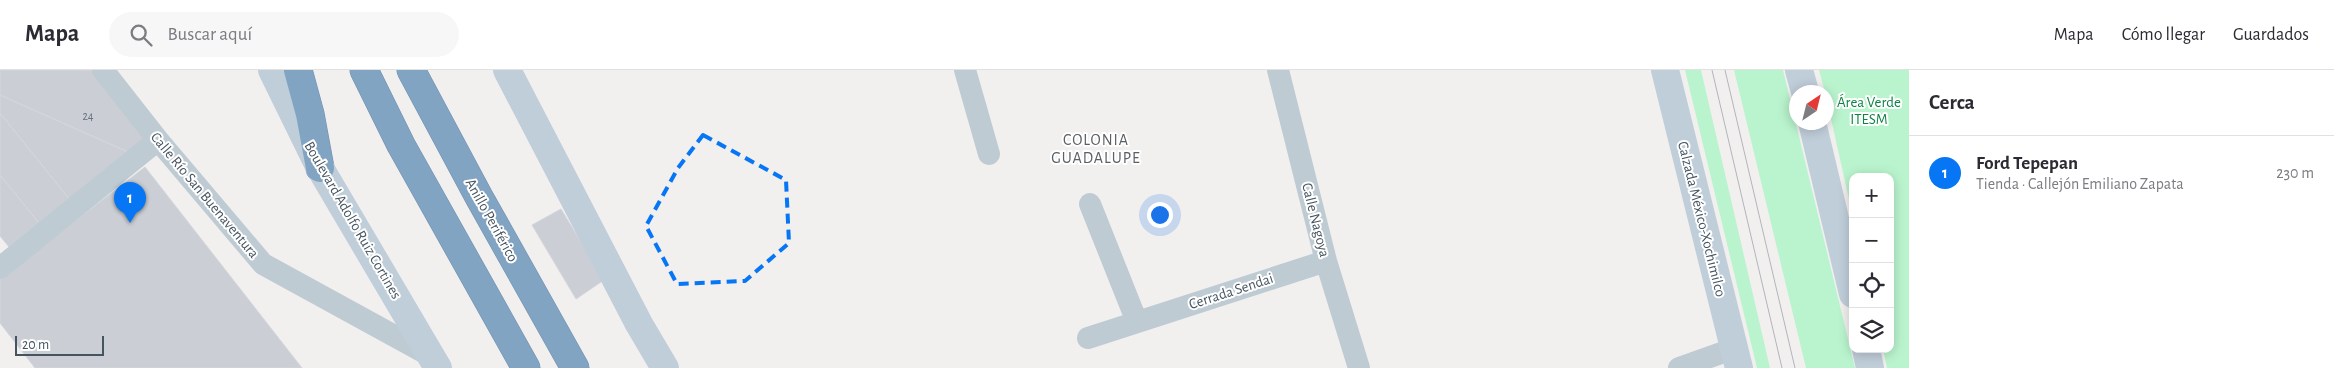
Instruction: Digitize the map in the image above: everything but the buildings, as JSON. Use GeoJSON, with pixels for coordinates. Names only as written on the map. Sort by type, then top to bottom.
{"type":"FeatureCollection","features":[{"type":"Feature","properties":{"kind":"highway"},"geometry":{"type":"LineString","coordinates":[[298,70],[310,114],[320,168]]}},
{"type":"Feature","properties":{"kind":"highway"},"geometry":{"type":"LineString","coordinates":[[364,70],[401,145],[526,368]]}},
{"type":"Feature","properties":{"kind":"highway","name":"Anillo Periférico"},"geometry":{"type":"LineString","coordinates":[[411,70],[479,197],[575,368]]}},
{"type":"Feature","properties":{"kind":"main road","name":"Boulevard Adolfo Ruiz Cortines"},"geometry":{"type":"LineString","coordinates":[[272,70],[320,168],[435,362]]}},
{"type":"Feature","properties":{"kind":"main road"},"geometry":{"type":"LineString","coordinates":[[507,70],[639,324],[665,368]]}},
{"type":"Feature","properties":{"kind":"main road","name":"Calzada México-Xochimilco"},"geometry":{"type":"LineString","coordinates":[[1665,70],[1737,358]]}},
{"type":"Feature","properties":{"kind":"main road"},"geometry":{"type":"LineString","coordinates":[[1799,70],[1803,85]]}},
{"type":"Feature","properties":{"kind":"main road"},"geometry":{"type":"LineString","coordinates":[[1814,130],[1849,277]]}},
{"type":"Feature","properties":{"kind":"main road"},"geometry":{"type":"LineString","coordinates":[[1867,353],[1870,368]]}},
{"type":"Feature","properties":{"kind":"street","name":"Calle Río San Buenaventura"},"geometry":{"type":"LineString","coordinates":[[104,70],[158,140],[263,264],[435,362]]}},
{"type":"Feature","properties":{"kind":"street"},"geometry":{"type":"LineString","coordinates":[[965,70],[989,154]]}},
{"type":"Feature","properties":{"kind":"street","name":"Calle Nagoya"},"geometry":{"type":"LineString","coordinates":[[1278,70],[1326,261],[1359,368]]}},
{"type":"Feature","properties":{"kind":"street"},"geometry":{"type":"LineString","coordinates":[[1,265],[158,140]]}},
{"type":"Feature","properties":{"kind":"street"},"geometry":{"type":"LineString","coordinates":[[1090,204],[1137,322]]}},
{"type":"Feature","properties":{"kind":"street","name":"Cerrada Sendai"},"geometry":{"type":"LineString","coordinates":[[1088,338],[1326,261]]}},
{"type":"Feature","properties":{"kind":"street"},"geometry":{"type":"LineString","coordinates":[[1678,368],[1737,358]]}},
{"type":"Feature","properties":{"kind":"highlighted area"},"geometry":{"type":"Polygon","coordinates":[[[703,135],[786,180],[789,243],[745,281],[677,284],[646,226],[678,168],[703,135]]]}},
{"type":"Feature","properties":{"kind":"green space"},"geometry":{"type":"Polygon","coordinates":[[[1685,70],[1701,70],[1770,368],[1757,368],[1685,70]]]}},
{"type":"Feature","properties":{"kind":"green space"},"geometry":{"type":"Polygon","coordinates":[[[1734,70],[1783,70],[1789,95],[1789,130],[1797,130],[1849,343],[1849,353],[1851,353],[1855,368],[1806,368],[1734,70]]]}},
{"type":"Feature","properties":{"kind":"green space","name":"Área Verde ITESM"},"geometry":{"type":"Polygon","coordinates":[[[1819,70],[1909,70],[1909,368],[1887,368],[1884,353],[1894,353],[1894,173],[1849,173],[1849,199],[1834,130],[1834,85],[1823,85],[1819,70]]]}},
{"type":"Feature","properties":{"kind":"tram line"},"geometry":{"type":"LineString","coordinates":[[1712,70],[1782,368]]}},
{"type":"Feature","properties":{"kind":"tram line"},"geometry":{"type":"LineString","coordinates":[[1725,70],[1795,368]]}},
{"type":"Feature","properties":{"kind":"place","name":"Ford Tepepan"},"geometry":{"type":"Point","coordinates":[130,223]}},
{"type":"Feature","properties":{"kind":"district","name":"COLONIA GUADALUPE"},"geometry":{"type":"Point","coordinates":[1096,148]}}]}
